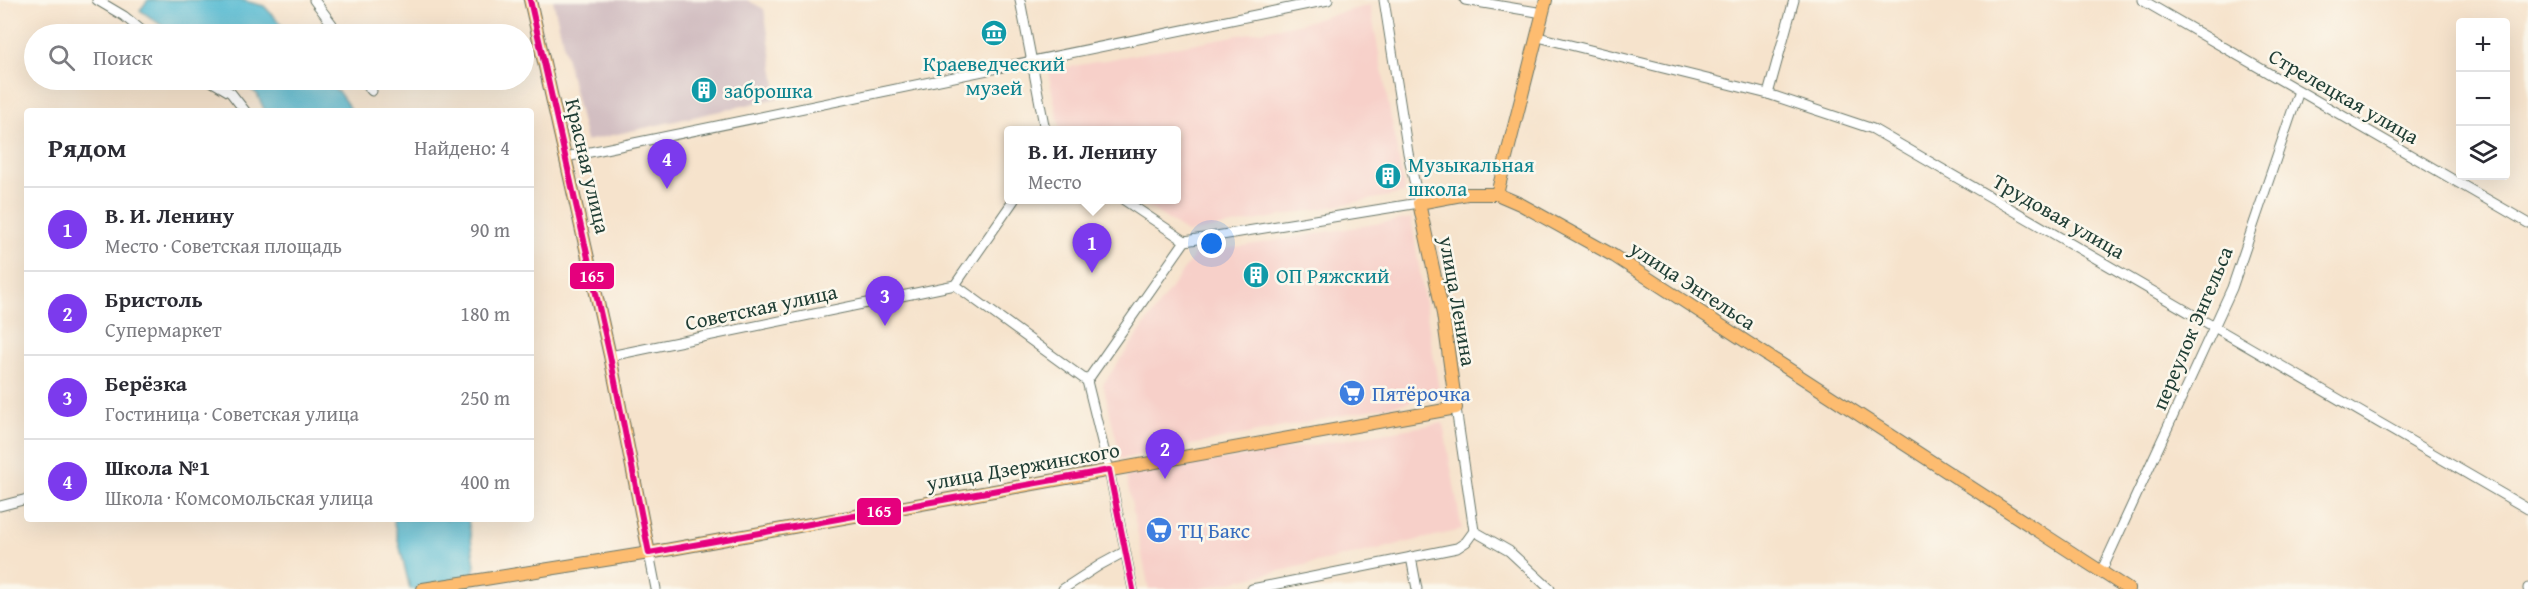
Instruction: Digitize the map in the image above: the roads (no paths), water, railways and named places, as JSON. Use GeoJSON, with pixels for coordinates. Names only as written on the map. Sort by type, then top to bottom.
{"type":"FeatureCollection","features":[{"type":"Feature","properties":{"kind":"main road","name":"Красная улица"},"geometry":{"type":"LineString","coordinates":[[530,0],[610,356],[649,554]]}},
{"type":"Feature","properties":{"kind":"main road"},"geometry":{"type":"LineString","coordinates":[[1497,194],[1546,0]]}},
{"type":"Feature","properties":{"kind":"main road","name":"улица Энгельса"},"geometry":{"type":"LineString","coordinates":[[1419,202],[1467,194],[1497,194],[1520,204],[1614,256],[2127,589]]}},
{"type":"Feature","properties":{"kind":"main road","name":"улица Ленина"},"geometry":{"type":"LineString","coordinates":[[1419,202],[1443,314],[1456,408]]}},
{"type":"Feature","properties":{"kind":"main road","name":"улица Дзержинского"},"geometry":{"type":"LineString","coordinates":[[423,589],[649,554],[1456,408]]}},
{"type":"Feature","properties":{"kind":"street"},"geometry":{"type":"LineString","coordinates":[[97,0],[134,24]]}},
{"type":"Feature","properties":{"kind":"street"},"geometry":{"type":"LineString","coordinates":[[314,0],[332,24]]}},
{"type":"Feature","properties":{"kind":"street"},"geometry":{"type":"LineString","coordinates":[[1020,0],[1030,62],[1044,126]]}},
{"type":"Feature","properties":{"kind":"street"},"geometry":{"type":"LineString","coordinates":[[566,157],[1328,0]]}},
{"type":"Feature","properties":{"kind":"street"},"geometry":{"type":"LineString","coordinates":[[1384,0],[1408,153],[1419,202]]}},
{"type":"Feature","properties":{"kind":"street"},"geometry":{"type":"LineString","coordinates":[[1465,0],[1543,13]]}},
{"type":"Feature","properties":{"kind":"street"},"geometry":{"type":"LineString","coordinates":[[1768,94],[1794,0]]}},
{"type":"Feature","properties":{"kind":"street","name":"Стрелецкая улица"},"geometry":{"type":"LineString","coordinates":[[2142,0],[2528,223]]}},
{"type":"Feature","properties":{"kind":"street","name":"Трудовая улица"},"geometry":{"type":"LineString","coordinates":[[1538,37],[1768,94],[1874,129],[2528,509]]}},
{"type":"Feature","properties":{"kind":"street"},"geometry":{"type":"LineString","coordinates":[[226,90],[231,93],[242,108]]}},
{"type":"Feature","properties":{"kind":"street","name":"переулок Энгельса"},"geometry":{"type":"LineString","coordinates":[[2101,572],[2243,259],[2299,91]]}},
{"type":"Feature","properties":{"kind":"street","name":"улица Энгельса"},"geometry":{"type":"LineString","coordinates":[[1185,241],[1419,202]]}},
{"type":"Feature","properties":{"kind":"street"},"geometry":{"type":"LineString","coordinates":[[1011,204],[955,285],[1087,381],[1109,470],[1133,589]]}},
{"type":"Feature","properties":{"kind":"street"},"geometry":{"type":"LineString","coordinates":[[1087,381],[1185,241],[1130,204]]}},
{"type":"Feature","properties":{"kind":"street","name":"Советская улица"},"geometry":{"type":"LineString","coordinates":[[610,356],[955,285]]}},
{"type":"Feature","properties":{"kind":"street"},"geometry":{"type":"LineString","coordinates":[[1252,589],[1457,548],[1466,542],[1474,531],[1456,408]]}},
{"type":"Feature","properties":{"kind":"street"},"geometry":{"type":"LineString","coordinates":[[0,506],[24,500]]}},
{"type":"Feature","properties":{"kind":"street"},"geometry":{"type":"LineString","coordinates":[[1474,531],[1509,551],[1550,589]]}},
{"type":"Feature","properties":{"kind":"street"},"geometry":{"type":"LineString","coordinates":[[1063,589],[1124,552]]}},
{"type":"Feature","properties":{"kind":"street"},"geometry":{"type":"LineString","coordinates":[[649,554],[656,589]]}},
{"type":"Feature","properties":{"kind":"street"},"geometry":{"type":"LineString","coordinates":[[1411,557],[1418,589]]}},
{"type":"Feature","properties":{"kind":"water"},"geometry":{"type":"Polygon","coordinates":[[[148,0],[241,0],[264,6],[281,24],[160,24],[140,10],[148,0]]]}},
{"type":"Feature","properties":{"kind":"water"},"geometry":{"type":"Polygon","coordinates":[[[252,90],[336,90],[350,108],[264,108],[257,94],[252,90]]]}},
{"type":"Feature","properties":{"kind":"water"},"geometry":{"type":"Polygon","coordinates":[[[394,522],[468,522],[475,565],[470,589],[410,589],[394,522]]]}},
{"type":"Feature","properties":{"kind":"place","name":"Краеведческий музей"},"geometry":{"type":"Point","coordinates":[994,33]}},
{"type":"Feature","properties":{"kind":"place","name":"заброшка"},"geometry":{"type":"Point","coordinates":[704,90]}},
{"type":"Feature","properties":{"kind":"place","name":"Музыкальная школа"},"geometry":{"type":"Point","coordinates":[1388,176]}},
{"type":"Feature","properties":{"kind":"place","name":"Школа №1"},"geometry":{"type":"Point","coordinates":[667,189]}},
{"type":"Feature","properties":{"kind":"place","name":"В. И. Ленину"},"geometry":{"type":"Point","coordinates":[1092,273]}},
{"type":"Feature","properties":{"kind":"place","name":"ОП Ряжский"},"geometry":{"type":"Point","coordinates":[1256,275]}},
{"type":"Feature","properties":{"kind":"place","name":"Берёзка"},"geometry":{"type":"Point","coordinates":[885,326]}},
{"type":"Feature","properties":{"kind":"place","name":"Пятёрочка"},"geometry":{"type":"Point","coordinates":[1352,393]}},
{"type":"Feature","properties":{"kind":"place","name":"Бристоль"},"geometry":{"type":"Point","coordinates":[1165,479]}},
{"type":"Feature","properties":{"kind":"place","name":"ТЦ Бакс"},"geometry":{"type":"Point","coordinates":[1159,530]}}]}
